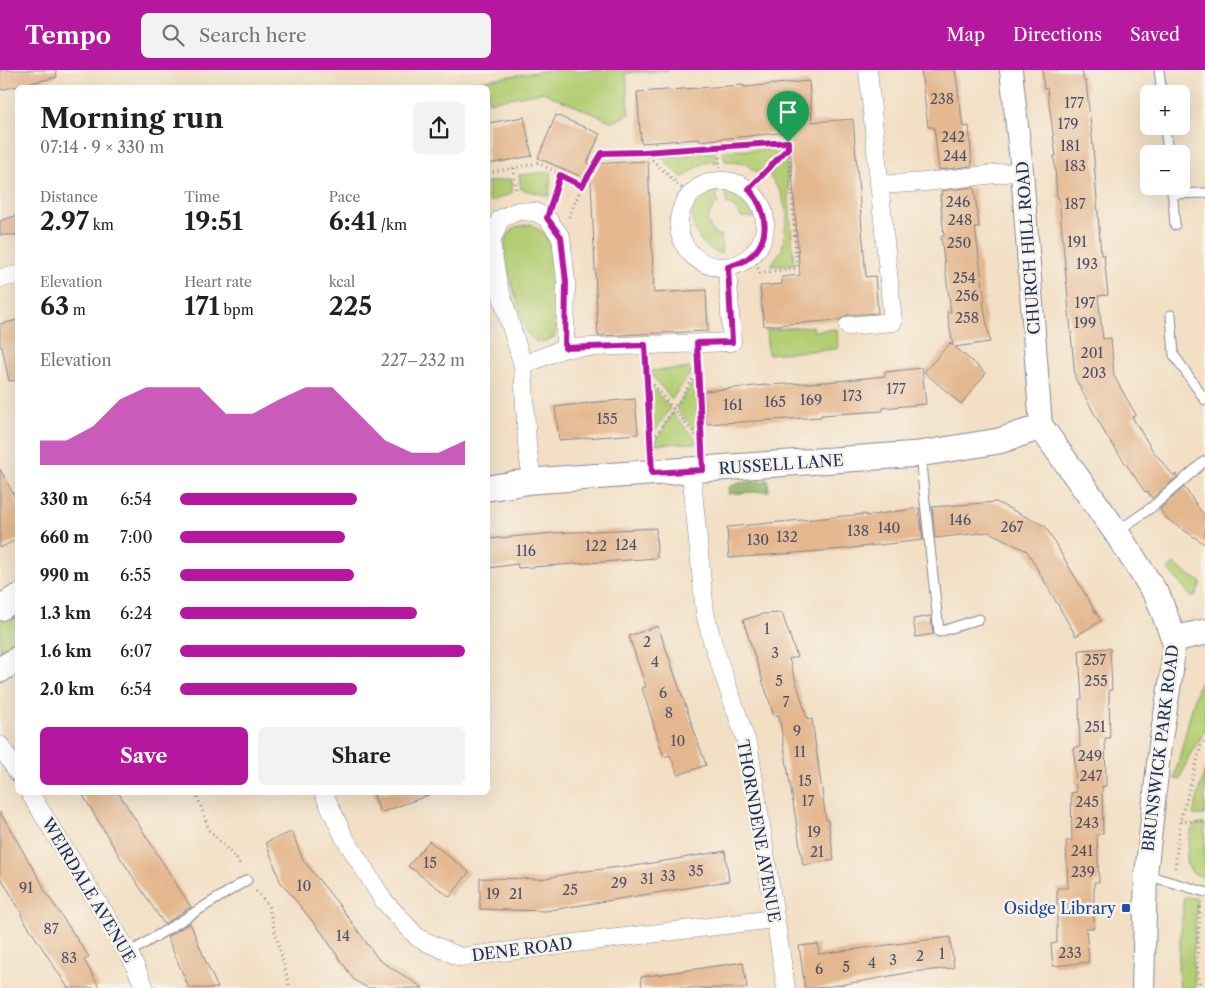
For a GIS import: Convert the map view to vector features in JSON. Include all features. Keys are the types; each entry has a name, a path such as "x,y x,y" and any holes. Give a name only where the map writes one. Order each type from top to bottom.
{"main road":[{"name":"RUSSELL LANE","path":"490,488 532,481 919,454 999,442 1041,427"},
{"name":"BRUNSWICK PARK ROAD","path":"1041,427 1116,532 1158,597 1174,639"},
{"path":"0,608 15,600"},
{"path":"1174,639 1205,632"},
{"path":"0,670 15,661"}],"street":[{"path":"848,326 893,322 868,70"},
{"name":"CHURCH HILL ROAD","path":"1011,70 1022,170 1041,427"},
{"path":"879,185 925,182 1022,170"},
{"path":"713,181 722,184 736,183 749,189 758,199 764,214 765,229 762,242 750,249 742,262 728,267 716,267 701,262 685,248 679,234 678,222 681,207 689,195 699,186 713,181"},
{"path":"532,481 527,445 523,365 498,284 491,242 500,219 518,211 535,212 547,218 561,237 566,282 565,348"},
{"path":"523,365 565,348 732,342 728,267"},
{"path":"0,278 15,276"},
{"name":"THORNDENE AVENUE","path":"697,470 705,612 713,644 748,749 786,988"},
{"name":"BRUNSWICK PARK ROAD","path":"1143,988 1146,875 1160,745 1172,671 1174,639"},
{"path":"0,745 15,768"},
{"name":"WEIRDALE AVENUE","path":"32,795 129,952 145,988"},
{"name":"DENE ROAD","path":"324,795 344,838 384,901 418,938 460,957 774,919"}],"lane":[{"path":"1159,70 1161,85"},
{"path":"1190,192 1205,193"},
{"path":"1172,195 1175,225"},
{"path":"1171,314 1174,355 1205,400"},
{"path":"919,454 939,632 979,619"},
{"path":"1116,532 1152,507 1205,461"},
{"path":"1146,875 1203,891"},
{"path":"129,952 247,880"}],"path":[{"path":"561,237 582,186 602,153 788,142 797,268 760,273 750,249"},
{"path":"718,146 722,184"},
{"path":"749,189 788,148"},
{"path":"644,152 689,195"},
{"path":"490,173 538,163 582,186"},
{"path":"547,218 560,175"},
{"path":"697,343 701,442 697,470"},
{"path":"645,345 652,473"},
{"path":"651,444 698,370"},
{"path":"647,377 701,442"},
{"path":"1174,883 1180,822 1201,746 1205,742"},
{"path":"1180,822 1205,821"},
{"path":"1200,988 1197,965 1203,891"}],"green space":[{"path":"549,70 668,70 626,73 629,114 613,122 542,92 490,102 490,85 453,85"},
{"path":"782,149 760,174 745,164 725,161 723,151"},
{"path":"715,152 717,162 704,163 682,178 660,156"},
{"path":"786,156 794,264 770,266 782,250 787,216 781,193 769,175"},
{"path":"551,172 549,196 521,189 519,175"},
{"path":"512,179 512,193 490,202 490,182"},
{"path":"725,188 737,192 748,201 755,218 741,217 734,207 727,204"},
{"path":"716,189 718,204 710,212 707,222 715,234 722,236 721,254 709,248 702,241 697,235 692,220 692,212 698,198 706,192"},
{"path":"531,224 545,234 551,249 557,328 554,337 546,341 536,342 527,333 503,256 506,238 515,227"},
{"path":"813,326 813,331 837,329 838,349 768,354 766,330"},
{"path":"694,368 672,399 648,371"},
{"path":"697,377 699,435 676,408"},
{"path":"648,382 670,408 651,437"},
{"path":"673,413 699,443 654,444"},
{"path":"768,480 769,491 728,494 729,487 738,483"},
{"path":"1174,564 1201,582 1196,595 1191,597 1168,569"},
{"path":"15,603 15,642 0,651 0,612"},
{"path":"1205,677 1205,731 1189,756 1180,780 1174,779 1197,688"},
{"path":"1205,769 1205,815 1193,815"},
{"path":"1196,824 1205,824 1205,878 1193,873 1186,863 1190,832"},
{"path":"1184,897 1197,898 1193,964 1196,988 1180,988 1178,967"}],"building":[{"path":"0,70 56,70 57,77 15,85 0,90"},
{"path":"921,70 955,70 963,127 969,126 972,166 939,170 934,127 928,127"},
{"path":"1042,70 1082,70 1084,82 1086,81 1101,255 1104,255 1108,295 1098,296 1103,339 1111,338 1114,376 1136,415 1132,417 1153,451 1174,476 1176,474 1177,477 1152,498 1147,491 1145,492 1106,435 1075,378 1059,198 1057,198 1054,156 1056,156 1047,88 1044,89"},
{"path":"809,81 812,122 853,119 866,277 875,276 878,313 847,315 839,320 764,326 760,286 782,284 782,277 800,275 789,132 699,141 699,139 641,143 637,92 744,85 744,87"},
{"path":"556,115 600,134 587,164 648,161 654,293 706,290 708,331 598,336 591,181 538,158"},
{"path":"524,117 532,156 490,164 490,123"},
{"path":"974,187 979,227 975,227 985,302 983,302 990,342 955,347 986,373 961,404 924,372 950,343 953,346 947,312 951,312 941,237 944,236 941,191"},
{"path":"15,216 15,235 0,235 0,221"},
{"path":"15,321 15,380 9,381 2,347 0,347 0,324"},
{"path":"922,368 926,404 883,408 883,411 821,415 821,417 706,424 704,391 885,376 885,372"},
{"path":"635,399 638,434 559,440 555,407"},
{"path":"0,469 15,497 15,540 0,548"},
{"path":"1184,487 1205,517 1205,544 1167,519 1160,509"},
{"path":"996,502 1045,526 1101,621 1076,636 1027,551 989,532 935,538 932,507"},
{"path":"919,508 923,540 834,550 729,558 727,527 866,514 866,516"},
{"path":"656,528 657,558 518,568 517,564 490,568 490,539 554,533"},
{"path":"782,613 797,657 789,659 808,720 812,719 826,820 828,820 834,860 803,865 779,715 774,716 743,620 763,614"},
{"path":"931,616 933,634 916,637 913,619"},
{"path":"658,626 706,765 678,775 670,755 664,757 642,688 646,687 629,636"},
{"path":"1110,648 1112,690 1109,690 1110,738 1105,738 1106,786 1102,786 1103,834 1097,834 1099,882 1094,882 1094,928 1086,928 1089,962 1053,966 1051,944 1057,943 1057,888 1068,888 1066,841 1072,841 1071,793 1076,792 1074,747 1080,747 1079,699 1082,699 1079,650"},
{"path":"83,795 120,795 191,907 164,924 118,854"},
{"path":"374,795 429,795 380,813"},
{"path":"0,812 43,888 89,957 84,960 100,988 68,988 21,915 0,876"},
{"path":"292,832 303,860 340,906 379,960 423,988 368,988 354,980 322,933 280,881 266,842"},
{"path":"429,841 469,872 450,897 408,866"},
{"path":"725,851 729,881 545,911 480,909 480,878 541,879"},
{"path":"190,923 218,988 189,988 167,937"},
{"path":"950,937 954,968 911,972 858,982 805,988 799,946 818,944 819,954"},
{"path":"743,962 747,988 642,988 641,977"}],"place":[{"name":"Osidge Library","path":"1126,908"}],"route":[{"path":"788,142 788,148 749,189 758,199 764,214 765,229 762,242 753,254 742,262 728,267 732,342 697,343 703,470 652,473 645,345 565,348 566,282 561,237 547,218 560,175 582,186 602,153 788,142"}]}
